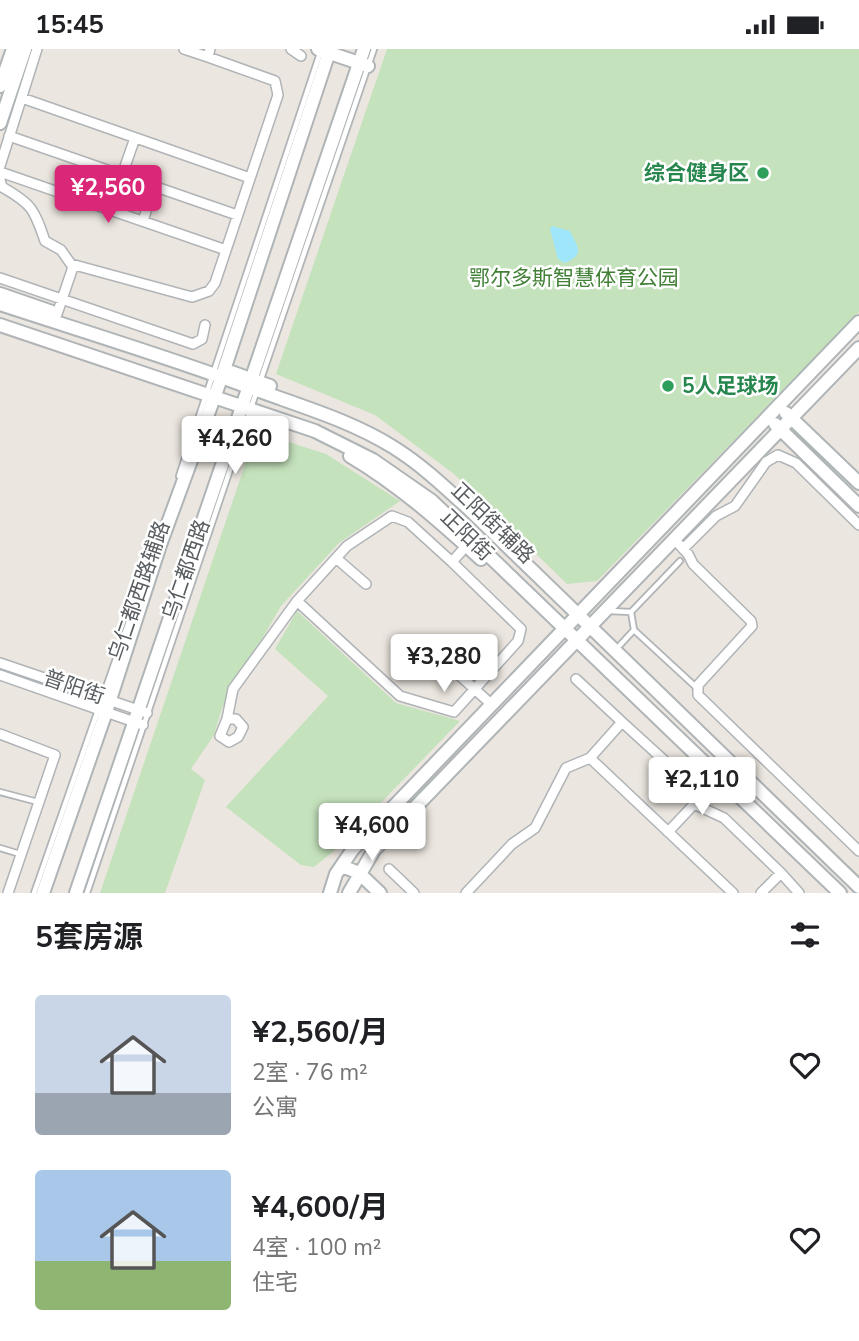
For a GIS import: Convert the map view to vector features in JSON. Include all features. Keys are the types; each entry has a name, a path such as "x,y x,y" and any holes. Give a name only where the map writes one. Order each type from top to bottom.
{"main road":[{"path":"0,86 13,49"},
{"path":"0,123 25,49"},
{"path":"324,50 363,65"},
{"name":"乌仁都西路","path":"43,893 324,50"},
{"name":"乌仁都西路","path":"76,893 141,717 367,50"},
{"path":"0,295 253,384 341,421 393,448 432,475 580,611 859,887"},
{"path":"0,304 219,371"},
{"path":"859,322 353,849 332,888 351,892 359,873 374,850 859,348"},
{"name":"正阳街","path":"0,325 244,412 315,431 373,460 432,501 574,643 840,893"},
{"path":"0,332 209,399"},
{"path":"778,405 859,483"},
{"name":"正阳街辅路","path":"244,412 321,442 376,472 428,510 562,630"},
{"path":"767,417 859,506"},
{"path":"592,624 620,645 859,876"},
{"path":"574,643 829,893"},
{"path":"342,866 359,873 380,893"}],"street":[{"path":"0,166 37,49"},
{"path":"71,264 192,297 209,291 215,283 278,95 275,81 209,53 184,49"},
{"path":"291,49 301,56"},
{"path":"22,98 250,178"},
{"path":"9,136 237,215"},
{"path":"122,175 135,138"},
{"path":"78,199 89,164"},
{"path":"0,172 226,250"},
{"path":"0,180 2,187 25,200 36,215 45,241 61,250 73,267 57,314"},
{"path":"143,221 154,186"},
{"path":"0,278 193,344 202,339 205,325"},
{"path":"683,549 716,516 735,506 766,462 778,455 796,463 859,524"},
{"path":"227,719 233,689 297,601 347,546 392,516 408,522 521,629 518,641 454,712 400,696 297,601"},
{"path":"674,539 692,564 751,621 752,626 698,685 698,695 859,851"},
{"path":"452,562 466,546"},
{"path":"336,558 366,585"},
{"path":"435,653 491,704"},
{"name":"普阳街","path":"0,663 141,717"},
{"name":"普阳街","path":"0,675 104,704"},
{"path":"576,679 678,773 694,803 724,818 799,893"},
{"path":"466,893 512,844 535,828 566,768 590,758 622,722"},
{"path":"0,734 55,755 8,893"},
{"path":"590,758 733,893"},
{"path":"668,832 715,782"},
{"path":"389,869 414,893"},
{"path":"761,893 781,873"}],"lane":[{"path":"631,613 680,561"},
{"path":"605,610 631,613"},
{"path":"631,613 634,630 698,689"},
{"path":"620,645 634,630"},
{"path":"34,893 104,704"},
{"path":"87,893 141,717"},
{"path":"0,792 39,802"},
{"path":"0,848 21,854"}],"green space":[{"name":"鄂尔多斯智慧体育公园","path":"387,49 859,49 859,312 597,581 567,584 454,474 375,415 276,374"},
{"path":"267,435 326,454 400,501 339,543 281,606 222,708 214,735 191,769 205,780 165,893 100,893 251,447"},
{"path":"297,611 396,703 460,721 335,850 314,867 301,865 226,807 328,696 275,649"}],"water":[{"path":"552,226 570,231 578,249 572,260 565,263 558,259 550,229"}],"place":[{"name":"综合健身区","path":"763,173"},
{"name":"5人足球场","path":"668,386"}]}
